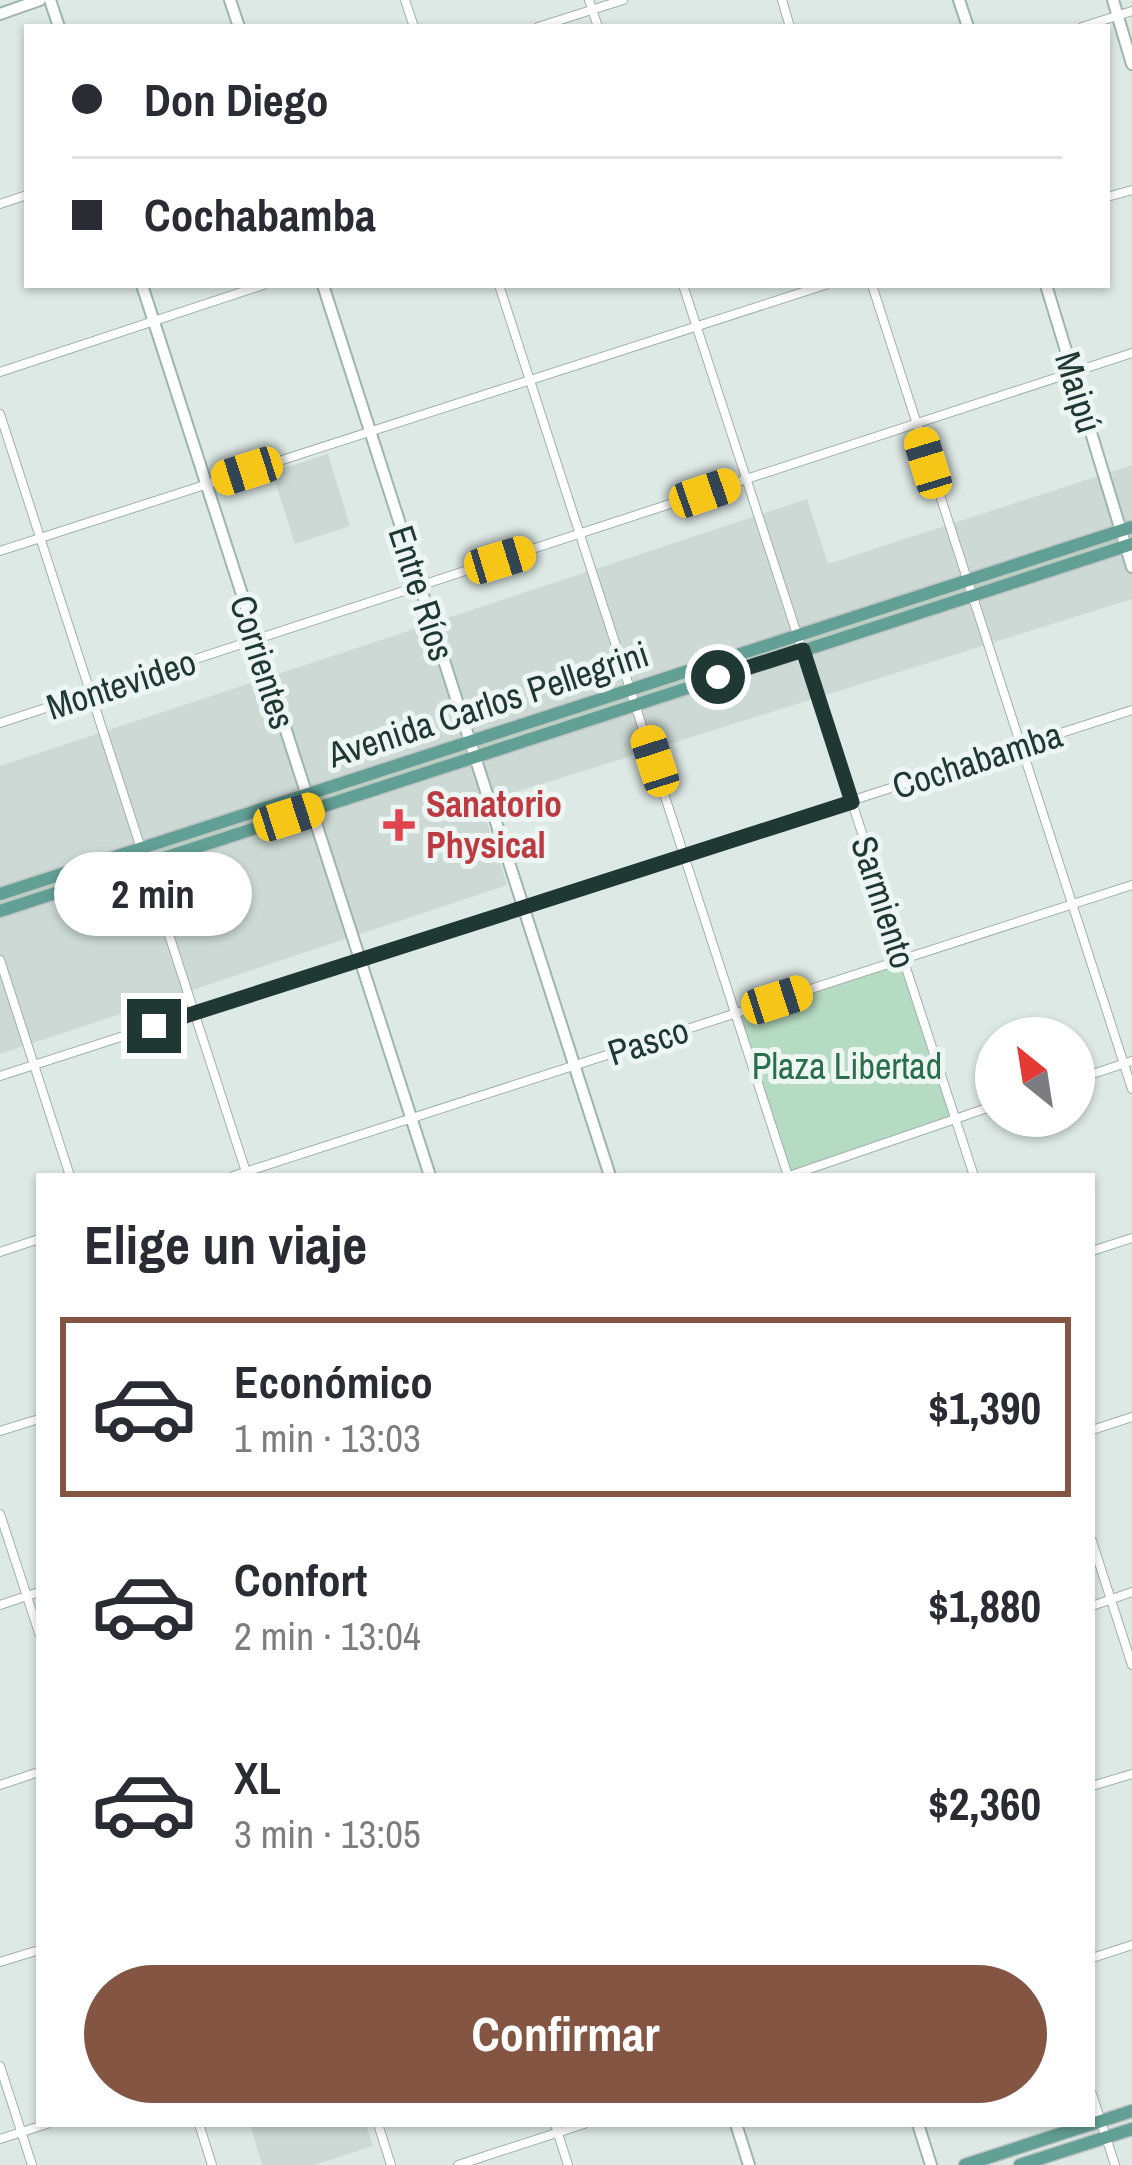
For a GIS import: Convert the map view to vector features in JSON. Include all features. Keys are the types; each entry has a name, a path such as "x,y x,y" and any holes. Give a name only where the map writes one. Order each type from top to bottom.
{"main road":[{"path":"0,14 40,0"},
{"path":"1113,0 1132,64"},
{"name":"Corrientes","path":"143,288 429,1173"},
{"name":"Entre Ríos","path":"324,288 609,1173"},
{"name":"Maipú","path":"1047,288 1126,529 1132,567"},
{"name":"Avenida Carlos Pellegrini","path":"0,894 1126,529"},
{"name":"Avenida Carlos Pellegrini","path":"0,910 1129,545"},
{"path":"1095,2123 1132,2110"},
{"path":"737,2127 749,2165"},
{"path":"919,2127 931,2165"},
{"path":"965,2165 1082,2127"},
{"path":"1020,2165 1132,2129"}],"street":[{"path":"545,24 590,5 622,0"},
{"path":"1092,24 1132,11"},
{"path":"0,372 254,288"},
{"path":"500,288 788,1173"},
{"name":"Sarmiento","path":"684,288 973,1173"},
{"path":"0,551 816,288"},
{"path":"873,288 1072,904 1128,1062 1132,1089"},
{"name":"Montevideo","path":"0,723 1132,353"},
{"path":"0,415 247,1173"},
{"name":"Cochabamba","path":"0,1076 1132,710"},
{"name":"Pasco","path":"250,1173 1132,885"},
{"path":"0,960 69,1173"},
{"path":"1095,1073 1128,1062"},
{"path":"798,1173 975,1112"},
{"path":"1095,1250 1132,1238"},
{"path":"0,1252 36,1240"},
{"path":"1095,1429 1132,1417"},
{"path":"0,1431 36,1420"},
{"path":"0,1514 36,1624"},
{"path":"1095,1550 1132,1664"},
{"path":"1095,1605 1132,1592"},
{"path":"0,1605 36,1593"},
{"path":"0,1785 36,1773"},
{"path":"1095,1785 1132,1774"},
{"path":"1095,1957 1132,1945"},
{"path":"0,1962 36,1951"},
{"path":"0,2066 32,2165"},
{"path":"1095,2124 1106,2137 1115,2165"},
{"path":"0,2139 38,2127"},
{"path":"200,2127 212,2165"},
{"path":"379,2127 391,2165"},
{"path":"458,2165 556,2128 568,2165"}],"shaded area":[{"path":"328,454 350,526 295,544 272,472"},
{"path":"1132,465 1132,599 481,803 507,885 0,1054 0,766 807,499 828,564"},
{"path":"251,2127 367,2127 373,2146 314,2165 262,2165"}],"green space":[{"path":"1132,527 1132,544 0,911 0,894"},
{"name":"Plaza Libertad","path":"902,960 955,1118 787,1173 735,1013"}],"place":[{"name":"Sanatorio Physical","path":"399,825"}],"route":[{"path":"154,1026 852,802 803,650 718,677"}]}
